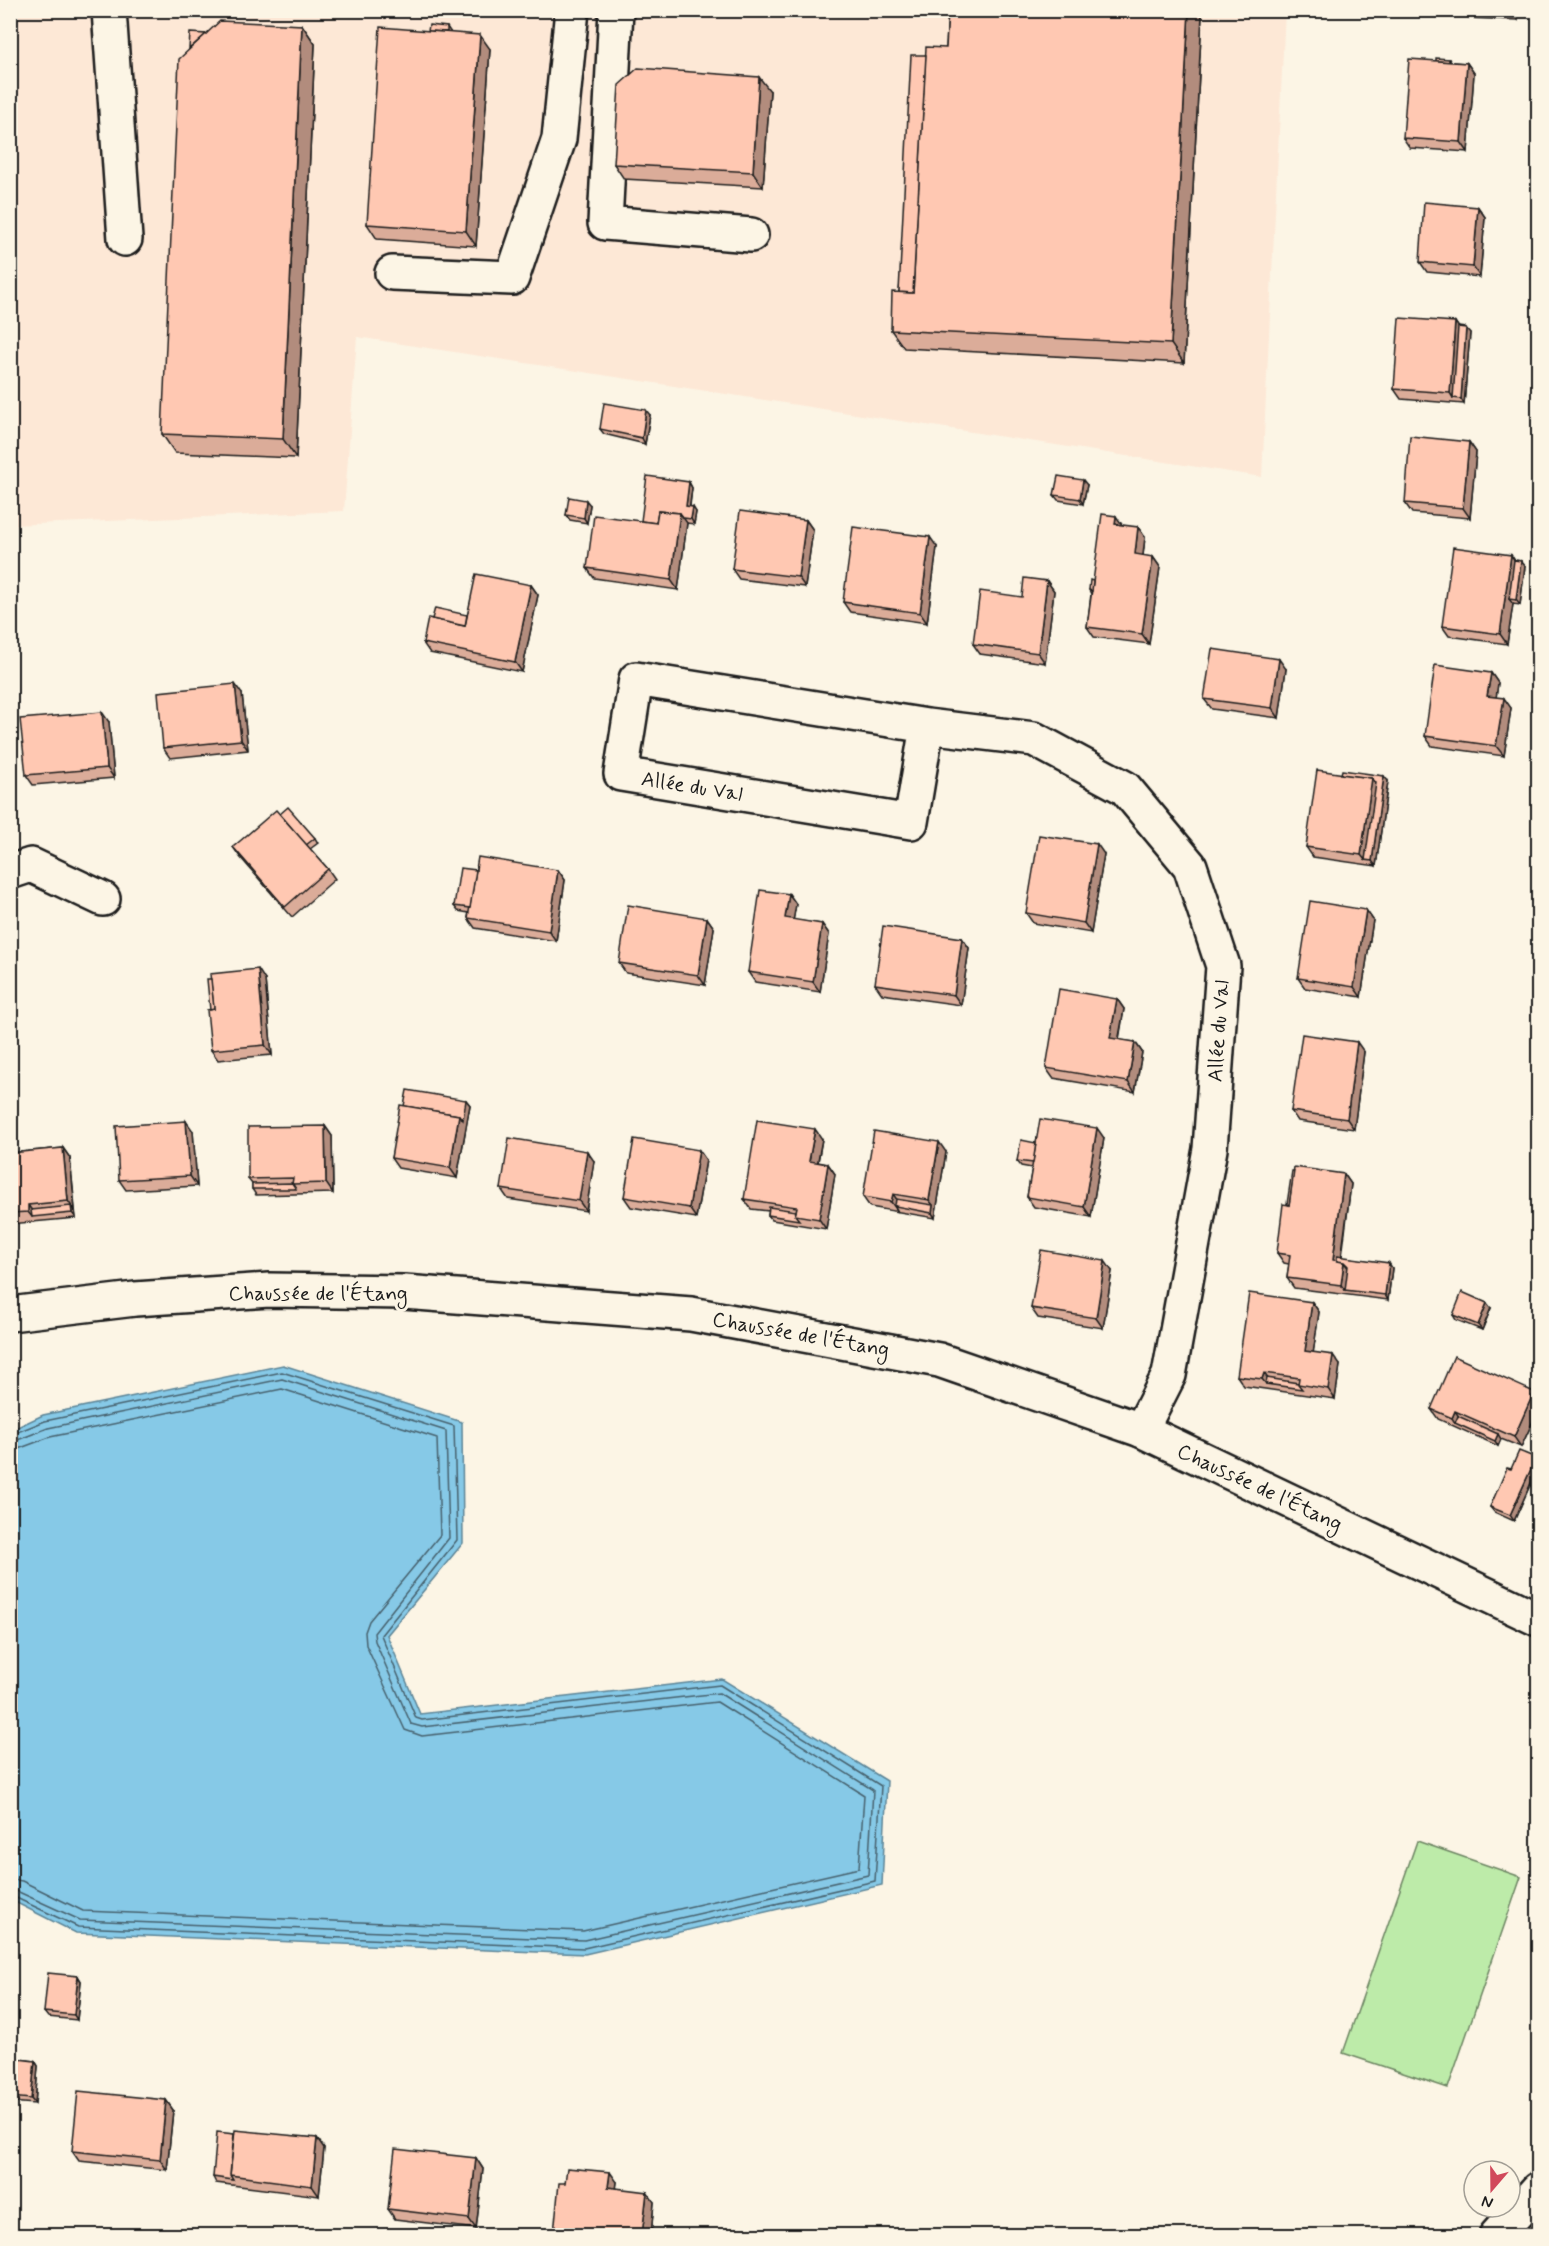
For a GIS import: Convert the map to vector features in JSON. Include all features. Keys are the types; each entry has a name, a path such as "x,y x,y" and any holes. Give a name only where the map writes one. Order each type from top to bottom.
{"street":[{"path":"109,10 125,239"},
{"path":"392,273 512,279 559,139 572,10"},
{"path":"616,10 605,223 751,235"},
{"name":"Allée du Val","path":"927,726 911,822 621,774 636,679 927,726 1034,739 1125,788 1190,866 1223,966 1210,1149 1169,1375 1141,1430"},
{"path":"10,872 31,865 103,898"},
{"name":"Chaussée de l'Étang","path":"10,1314 135,1299 269,1290 404,1292 691,1314 939,1360 1141,1430 1539,1619"},
{"path":"1496,2235 1539,2189"}],"shaded area":[{"path":"10,11 1285,11 1262,477 357,337 344,511 11,525"}],"green space":[{"path":"1417,1841 1521,1877 1448,2088 1343,2053"}],"water":[{"path":"283,1365 462,1422 463,1543 387,1635 420,1714 722,1679 887,1781 882,1885 585,1954 76,1933 11,1900 11,1430 43,1415"}],"building":[{"path":"948,10 1189,10 1171,344 891,330 892,292 913,293 926,47 946,48"},
{"path":"220,21 302,25 283,439 162,434 179,59"},
{"path":"429,25 447,27 447,32 428,31"},
{"path":"380,27 480,35 466,231 367,224"},
{"path":"190,33 206,34 189,49"},
{"path":"911,55 926,55 913,293 899,292"},
{"path":"1436,58 1449,59 1449,62 1436,61"},
{"path":"1409,59 1467,63 1461,142 1403,138"},
{"path":"638,68 759,77 753,172 614,164 619,85"},
{"path":"1424,202 1478,207 1473,267 1420,262"},
{"path":"1399,318 1455,322 1450,393 1394,389"},
{"path":"1458,327 1466,328 1461,399 1453,398"},
{"path":"604,403 646,410 642,438 600,429"},
{"path":"1410,436 1469,442 1463,508 1405,503"},
{"path":"647,476 689,482 686,506 693,507 691,519 684,518 680,513 658,511 656,523 641,521"},
{"path":"1058,476 1083,480 1080,499 1054,495"},
{"path":"569,497 586,500 584,518 566,515"},
{"path":"658,511 680,513 671,580 587,568 594,515 656,523"},
{"path":"740,511 806,520 798,577 732,569"},
{"path":"1102,514 1116,516 1115,524 1138,527 1135,554 1153,557 1142,634 1087,627"},
{"path":"853,527 930,537 920,613 843,602"},
{"path":"1453,547 1511,555 1500,634 1442,626"},
{"path":"1514,560 1521,561 1516,600 1509,599"},
{"path":"476,574 531,585 515,662 423,643 428,618 465,626"},
{"path":"1024,578 1047,581 1038,653 973,644 980,591 1022,597"},
{"path":"1090,580 1093,581 1092,591 1089,590"},
{"path":"435,608 467,615 465,626 432,619"},
{"path":"1212,649 1279,659 1272,708 1204,699"},
{"path":"1435,665 1491,673 1487,696 1504,698 1496,746 1425,736"},
{"path":"235,684 241,740 163,748 158,692"},
{"path":"102,712 107,768 26,775 20,719"},
{"path":"1317,770 1372,778 1361,855 1306,847"},
{"path":"1342,770 1384,776 1372,861 1365,860 1376,783 1372,778 1341,774"},
{"path":"288,807 315,838 306,845 280,814"},
{"path":"276,810 328,869 285,907 233,847"},
{"path":"1039,835 1097,844 1084,923 1026,913"},
{"path":"478,857 558,870 549,931 468,918"},
{"path":"460,868 476,870 470,908 454,906"},
{"path":"760,890 789,894 785,918 822,924 813,982 748,972"},
{"path":"1310,901 1366,910 1354,987 1298,978"},
{"path":"628,905 707,918 698,975 619,963"},
{"path":"883,926 962,938 954,995 875,984"},
{"path":"258,969 265,1045 211,1050 207,1010 214,1009 210,974"},
{"path":"207,979 211,979 214,1009 210,1010"},
{"path":"1059,989 1117,999 1110,1038 1135,1042 1128,1082 1046,1068"},
{"path":"1302,1034 1357,1042 1347,1119 1291,1111"},
{"path":"407,1090 466,1100 463,1120 459,1115 404,1106"},
{"path":"400,1105 459,1115 450,1168 391,1158"},
{"path":"1040,1119 1097,1128 1084,1207 1027,1197"},
{"path":"757,1120 815,1129 809,1161 828,1164 819,1219 795,1215 797,1207 744,1199"},
{"path":"186,1121 190,1176 119,1180 116,1126"},
{"path":"325,1126 326,1183 292,1184 293,1178 248,1179 248,1127"},
{"path":"874,1131 939,1142 929,1200 893,1194 891,1202 863,1197"},
{"path":"509,1138 587,1151 579,1201 501,1189"},
{"path":"634,1139 699,1150 689,1208 624,1197"},
{"path":"1021,1140 1036,1143 1033,1163 1017,1161"},
{"path":"63,1148 68,1201 28,1205 28,1212 10,1213 10,1153"},
{"path":"1294,1167 1344,1174 1333,1260 1344,1262 1341,1285 1287,1278 1290,1255 1277,1253 1283,1204 1289,1205"},
{"path":"1292,1171 1294,1171 1289,1205 1287,1204"},
{"path":"292,1183 296,1189 252,1189 252,1184"},
{"path":"896,1199 933,1205 932,1213 895,1206"},
{"path":"71,1206 72,1213 32,1217 31,1210"},
{"path":"769,1207 796,1211 795,1215 799,1220 768,1215"},
{"path":"1041,1250 1105,1261 1096,1318 1031,1308"},
{"path":"1337,1256 1389,1263 1385,1295 1345,1290 1348,1266 1344,1262 1337,1261"},
{"path":"1462,1292 1487,1303 1478,1325 1453,1315"},
{"path":"1249,1293 1312,1302 1305,1351 1333,1355 1328,1389 1298,1384 1299,1378 1264,1373 1262,1379 1237,1376"},
{"path":"1454,1356 1534,1392 1514,1437 1455,1411 1452,1418 1431,1409"},
{"path":"1267,1378 1298,1383 1302,1389 1266,1384"},
{"path":"1458,1416 1498,1434 1495,1441 1455,1423"},
{"path":"1519,1451 1536,1458 1510,1515 1490,1507 1507,1468 1511,1469"},
{"path":"48,1973 78,1976 74,2015 44,2012"},
{"path":"10,2058 35,2061 31,2099 10,2097"},
{"path":"78,2091 166,2100 160,2160 72,2151"},
{"path":"235,2130 317,2138 312,2186 230,2175"},
{"path":"217,2132 234,2134 230,2175 233,2180 213,2177"},
{"path":"395,2149 476,2158 469,2219 388,2209"},
{"path":"567,2168 610,2172 608,2187 647,2192 642,2235 554,2233 559,2183 565,2183"}]}
